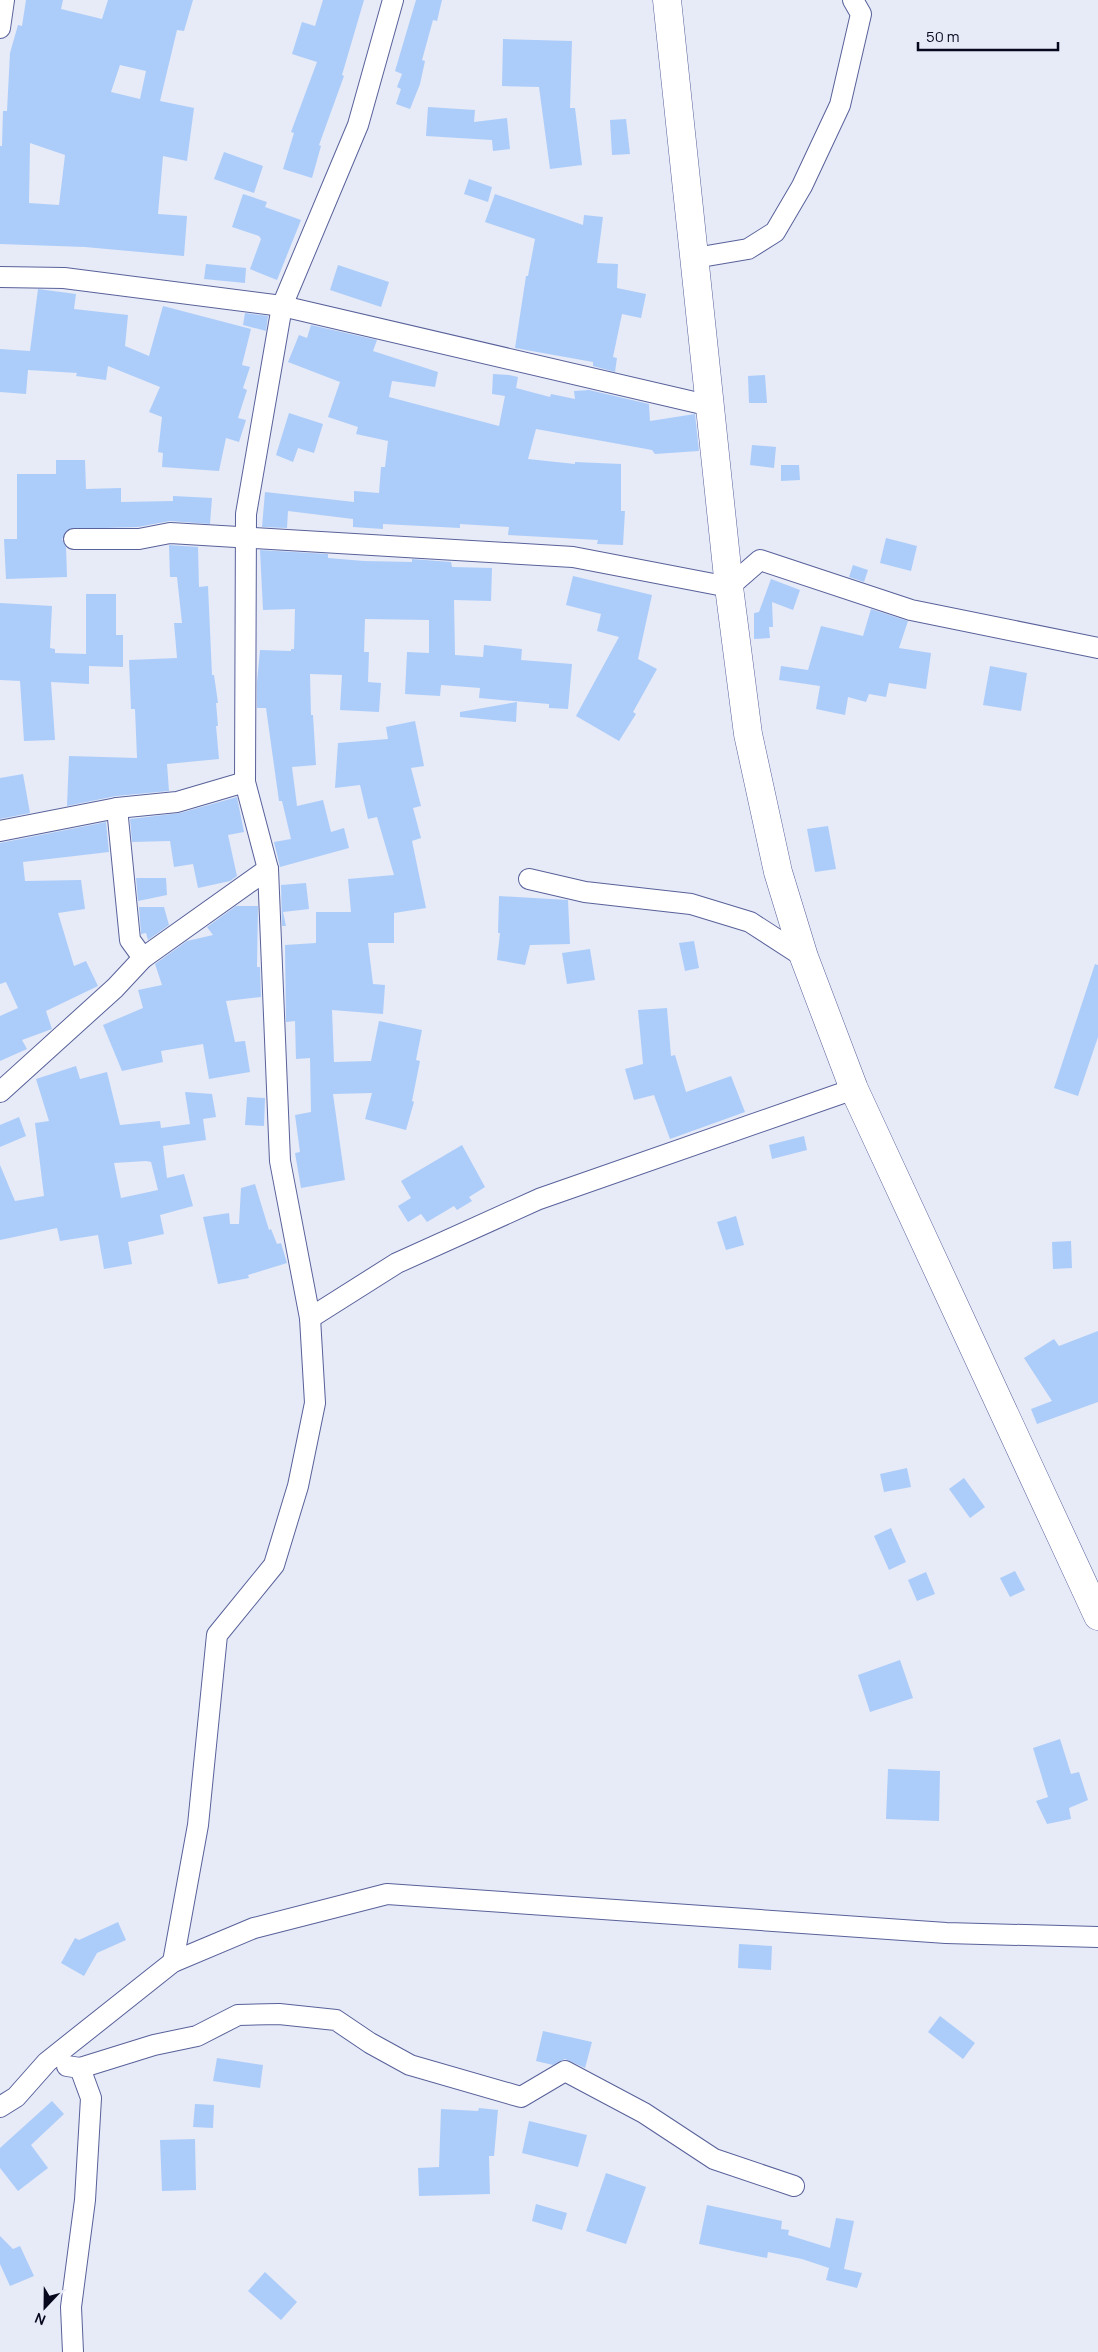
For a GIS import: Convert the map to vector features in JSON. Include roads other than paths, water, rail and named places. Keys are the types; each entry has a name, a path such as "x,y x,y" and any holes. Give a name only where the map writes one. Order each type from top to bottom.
{"main road":[{"path":"667,0 729,587 748,734 778,872 804,957 854,1089 1098,1616"}],"street":[{"path":"0,28 4,0"},
{"path":"174,1962 198,1825 217,1636 274,1565 298,1486 315,1403 310,1318 280,1161 268,869 246,782 246,536 250,488 282,306 358,125 393,0"},
{"path":"695,258 748,249 775,232 802,186 840,106 861,14 853,0"},
{"path":"0,278 64,278 282,306 711,406"},
{"path":"74,539 140,539 170,533 246,536 573,557 729,587 760,560 911,610 1098,648"},
{"path":"0,831 117,808 177,802 246,782"},
{"path":"117,808 130,940 142,958"},
{"path":"0,1092 115,988 142,958 268,869"},
{"path":"529,879 585,892 691,904 750,922 804,957"},
{"path":"310,1318 397,1263 538,1199 854,1089"},
{"path":"0,2107 16,2097 47,2062 174,1962 254,1928 387,1894 946,1933 1098,1937"},
{"path":"47,2062 80,2068 154,2045 197,2036 238,2015 279,2014 336,2020 370,2043 410,2065 521,2097 565,2071 644,2113 714,2160 794,2186"},
{"path":"73,2352 71,2307 85,2200 91,2098 80,2068"}]}
